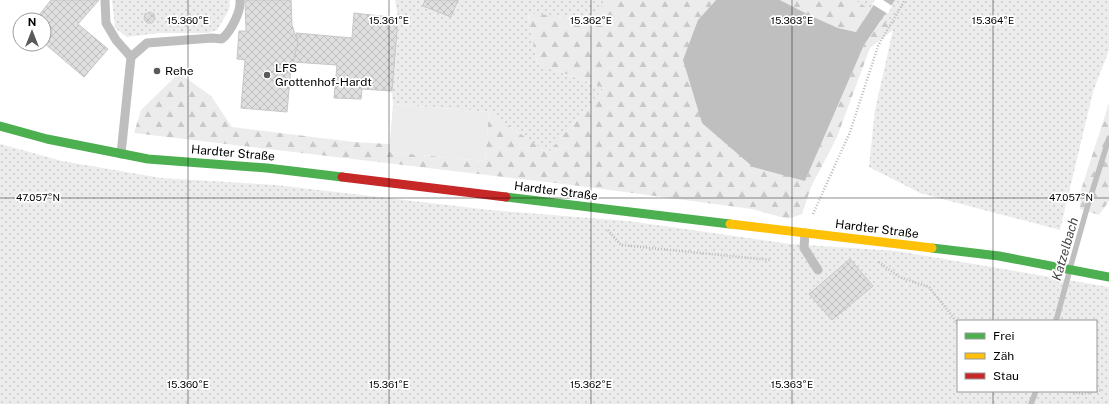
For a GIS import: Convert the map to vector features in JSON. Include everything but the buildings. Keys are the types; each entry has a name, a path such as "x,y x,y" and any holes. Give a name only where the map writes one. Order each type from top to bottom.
{"street":[{"name":"Hardter Straße","path":"0,126 47,140 148,159 267,168 999,256 1109,277"}],"lane":[{"path":"105,0 106,23 116,40 131,57"},
{"path":"121,154 131,57 147,43 212,38 222,39 229,32 240,6 240,0"},
{"path":"805,233 804,248 818,270"}],"path":[{"path":"805,233 850,132 878,46 905,0"},
{"path":"608,209 608,230 621,245 770,260"},
{"path":"878,262 899,277 929,287 957,324"},
{"path":"1097,391 1102,390"},
{"path":"1070,392 1083,394 1092,392"}],"green space":[{"path":"112,0 230,0 229,10 217,30 208,33 159,33 127,37 115,28"},
{"path":"395,0 606,0 594,20 528,14 537,63 604,88 548,153 489,112 393,104 392,91 398,18"},
{"path":"605,0 716,0 698,20 805,181 864,45 882,20 893,30 870,48 837,137 811,187 802,214 788,219 752,209 572,185 134,133 141,110 179,73 211,96 232,127 354,142 390,144 389,152 485,161 489,112 548,153 604,88 537,63 528,13 594,20"},
{"path":"780,0 855,0 870,10 857,32 838,28"},
{"path":"853,0 1109,0 1109,50 1093,92 1060,230 920,193 869,167 875,110 893,30"},
{"path":"1109,103 1109,201 1099,215 1080,209 1081,190"},
{"path":"393,104 489,112 485,161 389,152"},
{"path":"0,144 62,161 161,178 276,185 490,210 628,221 790,244 897,251 1109,287 1109,404 0,404"}],"shaded area":[{"path":"716,0 780,0 838,28 856,32 877,0 895,0 864,45 805,181 753,167 702,123 683,60 698,20"}],"pier":[{"path":"875,0 883,0 892,6 888,14 872,4"}],"waterway":[{"name":"Katzelbach","path":"1071,265 1109,138"},
{"name":"Katzelbach","path":"1056,320 1069,273"},
{"name":"Katzelbach","path":"1031,404 1036,392"}],"traffic: fast":[{"path":"0,126 47,139 148,159 267,168 342,177"},
{"path":"506,197 730,224"},
{"path":"932,248 999,256 1109,277"}],"traffic: slow":[{"path":"730,224 932,248"}],"traffic: jam":[{"path":"342,177 506,197"}],"place":[{"name":"Rehe","path":"157,71"},
{"name":"LFS Grottenhof-Hardt","path":"267,75"}]}
